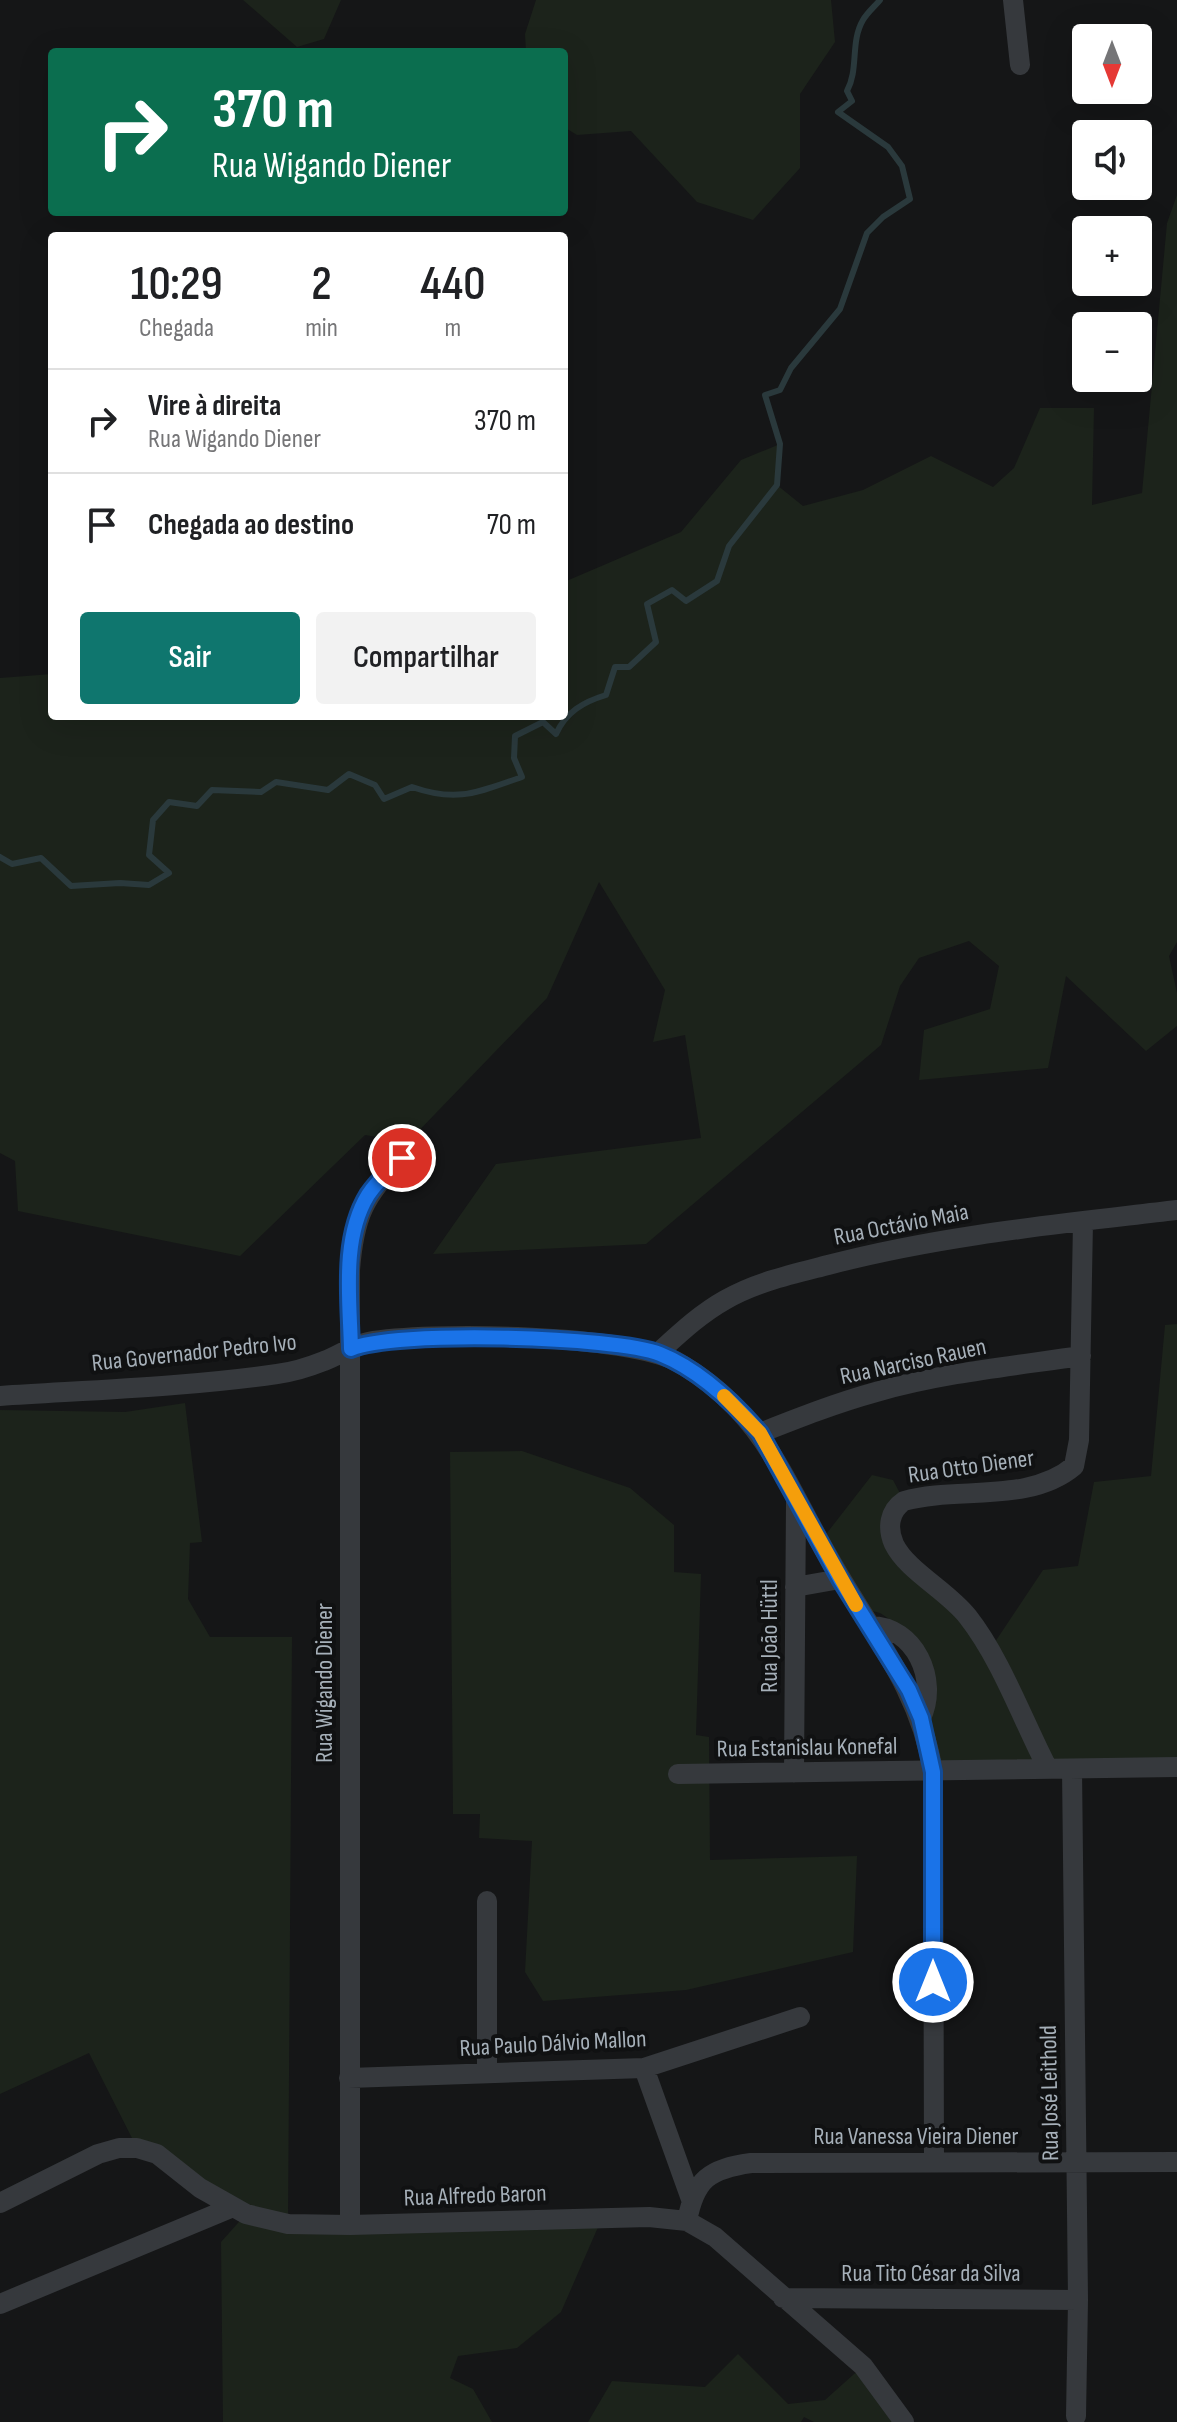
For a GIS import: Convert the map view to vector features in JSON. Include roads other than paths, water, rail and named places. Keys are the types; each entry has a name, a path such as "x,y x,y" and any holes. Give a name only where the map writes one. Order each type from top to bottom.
{"street":[{"path":"1013,0 1020,65"},
{"name":"Rua Wigando Diener","path":"350,2225 350,1270 356,1225 368,1194 402,1158"},
{"name":"Rua Octávio Maia","path":"658,1353 706,1312 727,1299 782,1277 916,1246 1177,1210"},
{"name":"Rua Otto Diener","path":"1048,1769 976,1627 948,1595 898,1551 890,1530 890,1518 896,1506 915,1498 1031,1485 1052,1480 1074,1466 1079,1440 1083,1222"},
{"name":"Rua Governador Pedro Ivo","path":"0,1396 282,1373 322,1362 364,1343 459,1338 580,1342 658,1353 704,1380 743,1413 760,1433 840,1579 909,1690 921,1718 933,1772 934,2162"},
{"name":"Rua Narciso Rauen","path":"760,1433 823,1408 889,1388 1081,1356"},
{"name":"Rua João Hüttl","path":"794,1773 796,1498"},
{"path":"795,1587 840,1579"},
{"name":"Rua Estanislau Konefal","path":"678,1774 1177,1767"},
{"name":"Rua José Leithold","path":"1072,1769 1078,2300 1076,2416"},
{"path":"487,1901 487,2073"},
{"name":"Rua Paulo Dálvio Mallon","path":"349,2078 644,2068 800,2017"},
{"path":"644,2068 691,2199 687,2221"},
{"name":"Rua Alfredo Baron","path":"0,2203 86,2159 119,2148 137,2148 157,2154 200,2188 233,2207 257,2217 288,2224 649,2217 687,2221 715,2237 863,2366 904,2422"},
{"name":"Rua Vanessa Vieira Diener","path":"691,2199 698,2185 708,2176 731,2166 774,2162 1177,2162"},
{"path":"0,2304 233,2207"},
{"name":"Rua Tito César da Silva","path":"783,2298 1078,2300"}],"waterway":[{"path":"568,717 576,709 606,695 615,667 629,667 656,642 647,604 672,590 686,601 717,581 729,546 777,485 780,444 765,395 780,390 791,368 840,309 867,233 883,217 910,199 902,166 888,147 838,112 852,101 847,91 853,74 859,28 880,0"},
{"path":"0,857 12,864 41,858 71,886 149,885 169,873 149,855 153,820 169,802 197,806 212,790 261,792 276,782 328,790 349,774 375,785 384,799 412,787 442,794 468,794 522,777 514,758 515,736 543,722 556,734 565,720"}]}
